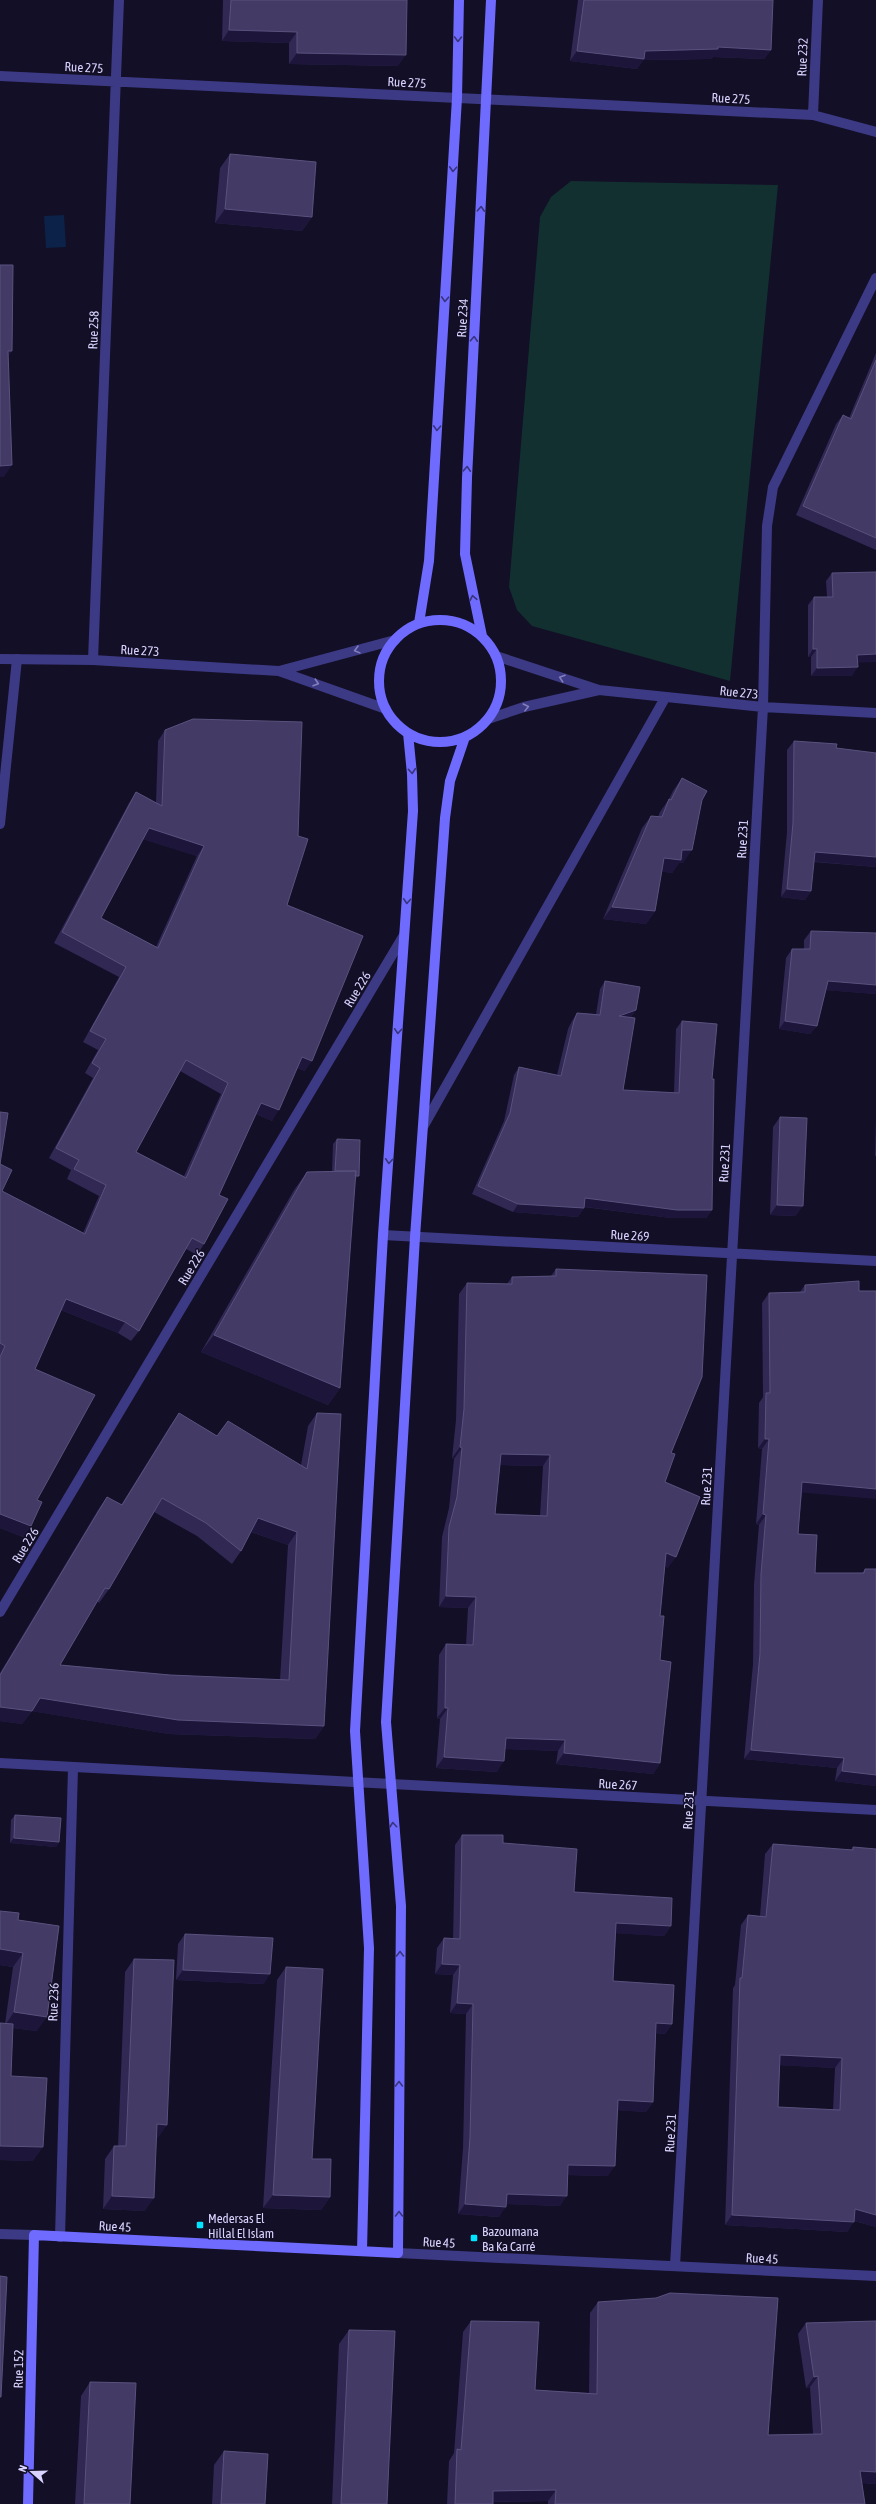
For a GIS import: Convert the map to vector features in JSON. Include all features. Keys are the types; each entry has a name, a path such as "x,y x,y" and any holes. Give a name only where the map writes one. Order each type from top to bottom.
{"main road":[{"name":"Rue 234","path":"419,623 429,562 457,98 460,0"},
{"name":"Rue 234","path":"482,636 466,554 467,478 491,0"},
{"path":"435,620 452,621 468,626 482,636 496,656 500,668 500,695 488,718 465,737 450,741 436,742 421,739 408,733 395,722 386,709 380,695 379,680 386,652 395,640 419,623 435,620"},
{"path":"362,2252 369,1948 355,1731 383,1235 413,811 412,774 408,733"},
{"path":"398,2253 401,1906 386,1722 415,1237 445,818 450,781 465,737"},
{"name":"Rue 45","path":"34,2235 398,2253"},
{"name":"Rue 152","path":"28,2504 34,2235"}],"street":[{"name":"Rue 258","path":"93,660 119,0"},
{"name":"Rue 232","path":"813,115 818,0"},
{"name":"Rue 275","path":"0,76 813,115 876,132"},
{"name":"Rue 231","path":"675,2266 763,707 767,526 774,487 876,278"},
{"name":"Rue 273","path":"279,671 395,640"},
{"name":"Rue 273","path":"496,656 599,690 763,707 876,713"},
{"name":"Rue 273","path":"0,659 93,660 279,671 386,709"},
{"path":"0,824 17,659"},
{"name":"Rue 273","path":"488,718 524,707 599,690"},
{"path":"423,1127 665,698"},
{"name":"Rue 226","path":"0,1612 404,935"},
{"name":"Rue 269","path":"383,1235 876,1261"},
{"name":"Rue 267","path":"0,1763 876,1810"},
{"name":"Rue 236","path":"60,2237 73,1768"},
{"name":"Rue 45","path":"0,2234 34,2235"},
{"name":"Rue 45","path":"398,2253 876,2276"}],"green space":[{"path":"571,181 778,185 730,681 532,626 517,610 509,587 540,217 551,197"}],"water":[{"path":"64,215 66,247 46,248 44,216"}],"building":[{"path":"231,0 407,0 406,55 297,53 297,32 229,30"},
{"path":"584,0 773,0 771,50 718,47 718,49 645,51 644,59 577,51"},
{"path":"230,154 316,162 312,217 225,209"},
{"path":"0,265 13,265 12,351 8,351 12,465 0,466"},
{"path":"876,360 876,538 803,506 843,415 851,419"},
{"path":"876,572 876,654 857,655 858,667 817,668 817,649 813,649 814,597 833,597 832,573"},
{"path":"193,719 302,722 298,836 308,839 287,905 363,936 312,1061 302,1057 279,1110 261,1103 219,1195 228,1199 204,1244 192,1238 139,1331 125,1322 66,1299 35,1369 95,1395 37,1500 42,1502 31,1526 0,1514 0,1357 5,1346 0,1343 0,1164 12,1170 2,1191 85,1234 106,1185 74,1169 79,1160 56,1148 100,1068 92,1063 106,1039 90,1031 126,967 62,932 136,792 162,806 165,730","holes":["149,828 204,846 158,948 101,918","186,1060 228,1083 186,1178 136,1152"]},
{"path":"794,741 837,744 836,748 876,753 876,857 815,852 811,891 787,889 793,823"},
{"path":"682,778 707,791 702,800 692,850 682,850 681,860 664,858 655,911 612,907 651,816 662,817 669,799 671,800"},
{"path":"811,931 876,933 876,985 828,981 817,1026 785,1021 792,949 810,949"},
{"path":"605,981 640,987 636,1010 619,1016 635,1018 623,1090 679,1093 682,1021 717,1024 712,1079 714,1079 712,1210 677,1210 585,1198 584,1208 518,1204 478,1186 510,1113 519,1067 561,1076 577,1013 600,1015"},
{"path":"0,1112 8,1113 0,1164"},
{"path":"780,1117 807,1118 803,1206 777,1205"},
{"path":"337,1139 360,1140 359,1176 355,1176 356,1171 335,1171"},
{"path":"356,1171 340,1388 214,1335 307,1172"},
{"path":"556,1269 707,1275 702,1377 671,1453 675,1454 665,1482 700,1497 676,1557 666,1553 660,1616 664,1616 660,1660 671,1662 660,1763 564,1753 565,1740 506,1738 504,1761 444,1757 448,1708 445,1708 446,1644 473,1645 476,1597 446,1596 449,1527 457,1497 462,1448 460,1447 464,1409 467,1283 512,1284 512,1277 556,1276","holes":["501,1454 550,1455 547,1516 495,1514"]},
{"path":"859,1281 859,1291 876,1291 876,1489 802,1482 798,1534 817,1535 815,1573 864,1573 865,1569 876,1569 876,1775 842,1771 844,1758 751,1750 760,1654 761,1574 766,1515 763,1514 769,1439 765,1439 766,1393 770,1393 769,1293 805,1292 805,1285"},
{"path":"179,1413 217,1436 228,1421 307,1469 317,1413 341,1414 324,1726 178,1720 40,1698 32,1711 0,1707 0,1675 107,1497 122,1505","holes":["162,1498 206,1523 241,1551 258,1518 297,1532 289,1680 170,1675 60,1665 105,1588 109,1589"]},
{"path":"15,1815 61,1818 59,1842 14,1838"},
{"path":"462,1835 503,1835 503,1843 577,1849 574,1892 672,1898 671,1926 616,1923 613,1981 674,1985 672,2024 656,2023 653,2102 618,2100 615,2166 568,2165 567,2196 507,2194 506,2207 465,2204 470,2138 473,2004 457,2003 460,1965 442,1964 444,1938 460,1939"},
{"path":"773,1844 853,1850 853,1847 876,1849 876,2215 855,2209 854,2222 732,2215 740,1978 742,1978 748,1915 766,1917","holes":["780,2055 842,2058 840,2110 778,2107"]},
{"path":"0,1911 19,1913 18,1920 59,1926 47,2017 14,2012 23,1953 0,1949"},
{"path":"185,1934 273,1938 270,1974 183,1970"},
{"path":"134,1959 174,1960 167,2125 157,2124 154,2198 112,2196 114,2146 126,2146"},
{"path":"286,1967 323,1969 312,2159 331,2159 330,2197 273,2195"},
{"path":"0,2023 13,2024 11,2076 47,2078 43,2147 0,2146"},
{"path":"0,2276 7,2277 1,2397 0,2397"},
{"path":"670,2293 778,2298 768,2435 822,2434 818,2376 814,2377 806,2323 876,2321 876,2472 860,2471 865,2504 555,2504 556,2490 493,2491 493,2504 455,2504 457,2449 461,2450 471,2321 539,2322 535,2390 597,2394 598,2302 656,2298"},
{"path":"349,2330 395,2331 387,2504 341,2504"},
{"path":"90,2382 136,2383 130,2504 84,2504"},
{"path":"224,2451 268,2454 265,2504 221,2504"}],"place":[{"name":"Medersas El Hillal El Islam","path":"200,2225"},
{"name":"Bazoumana Ba Ka Carré","path":"474,2238"}]}
